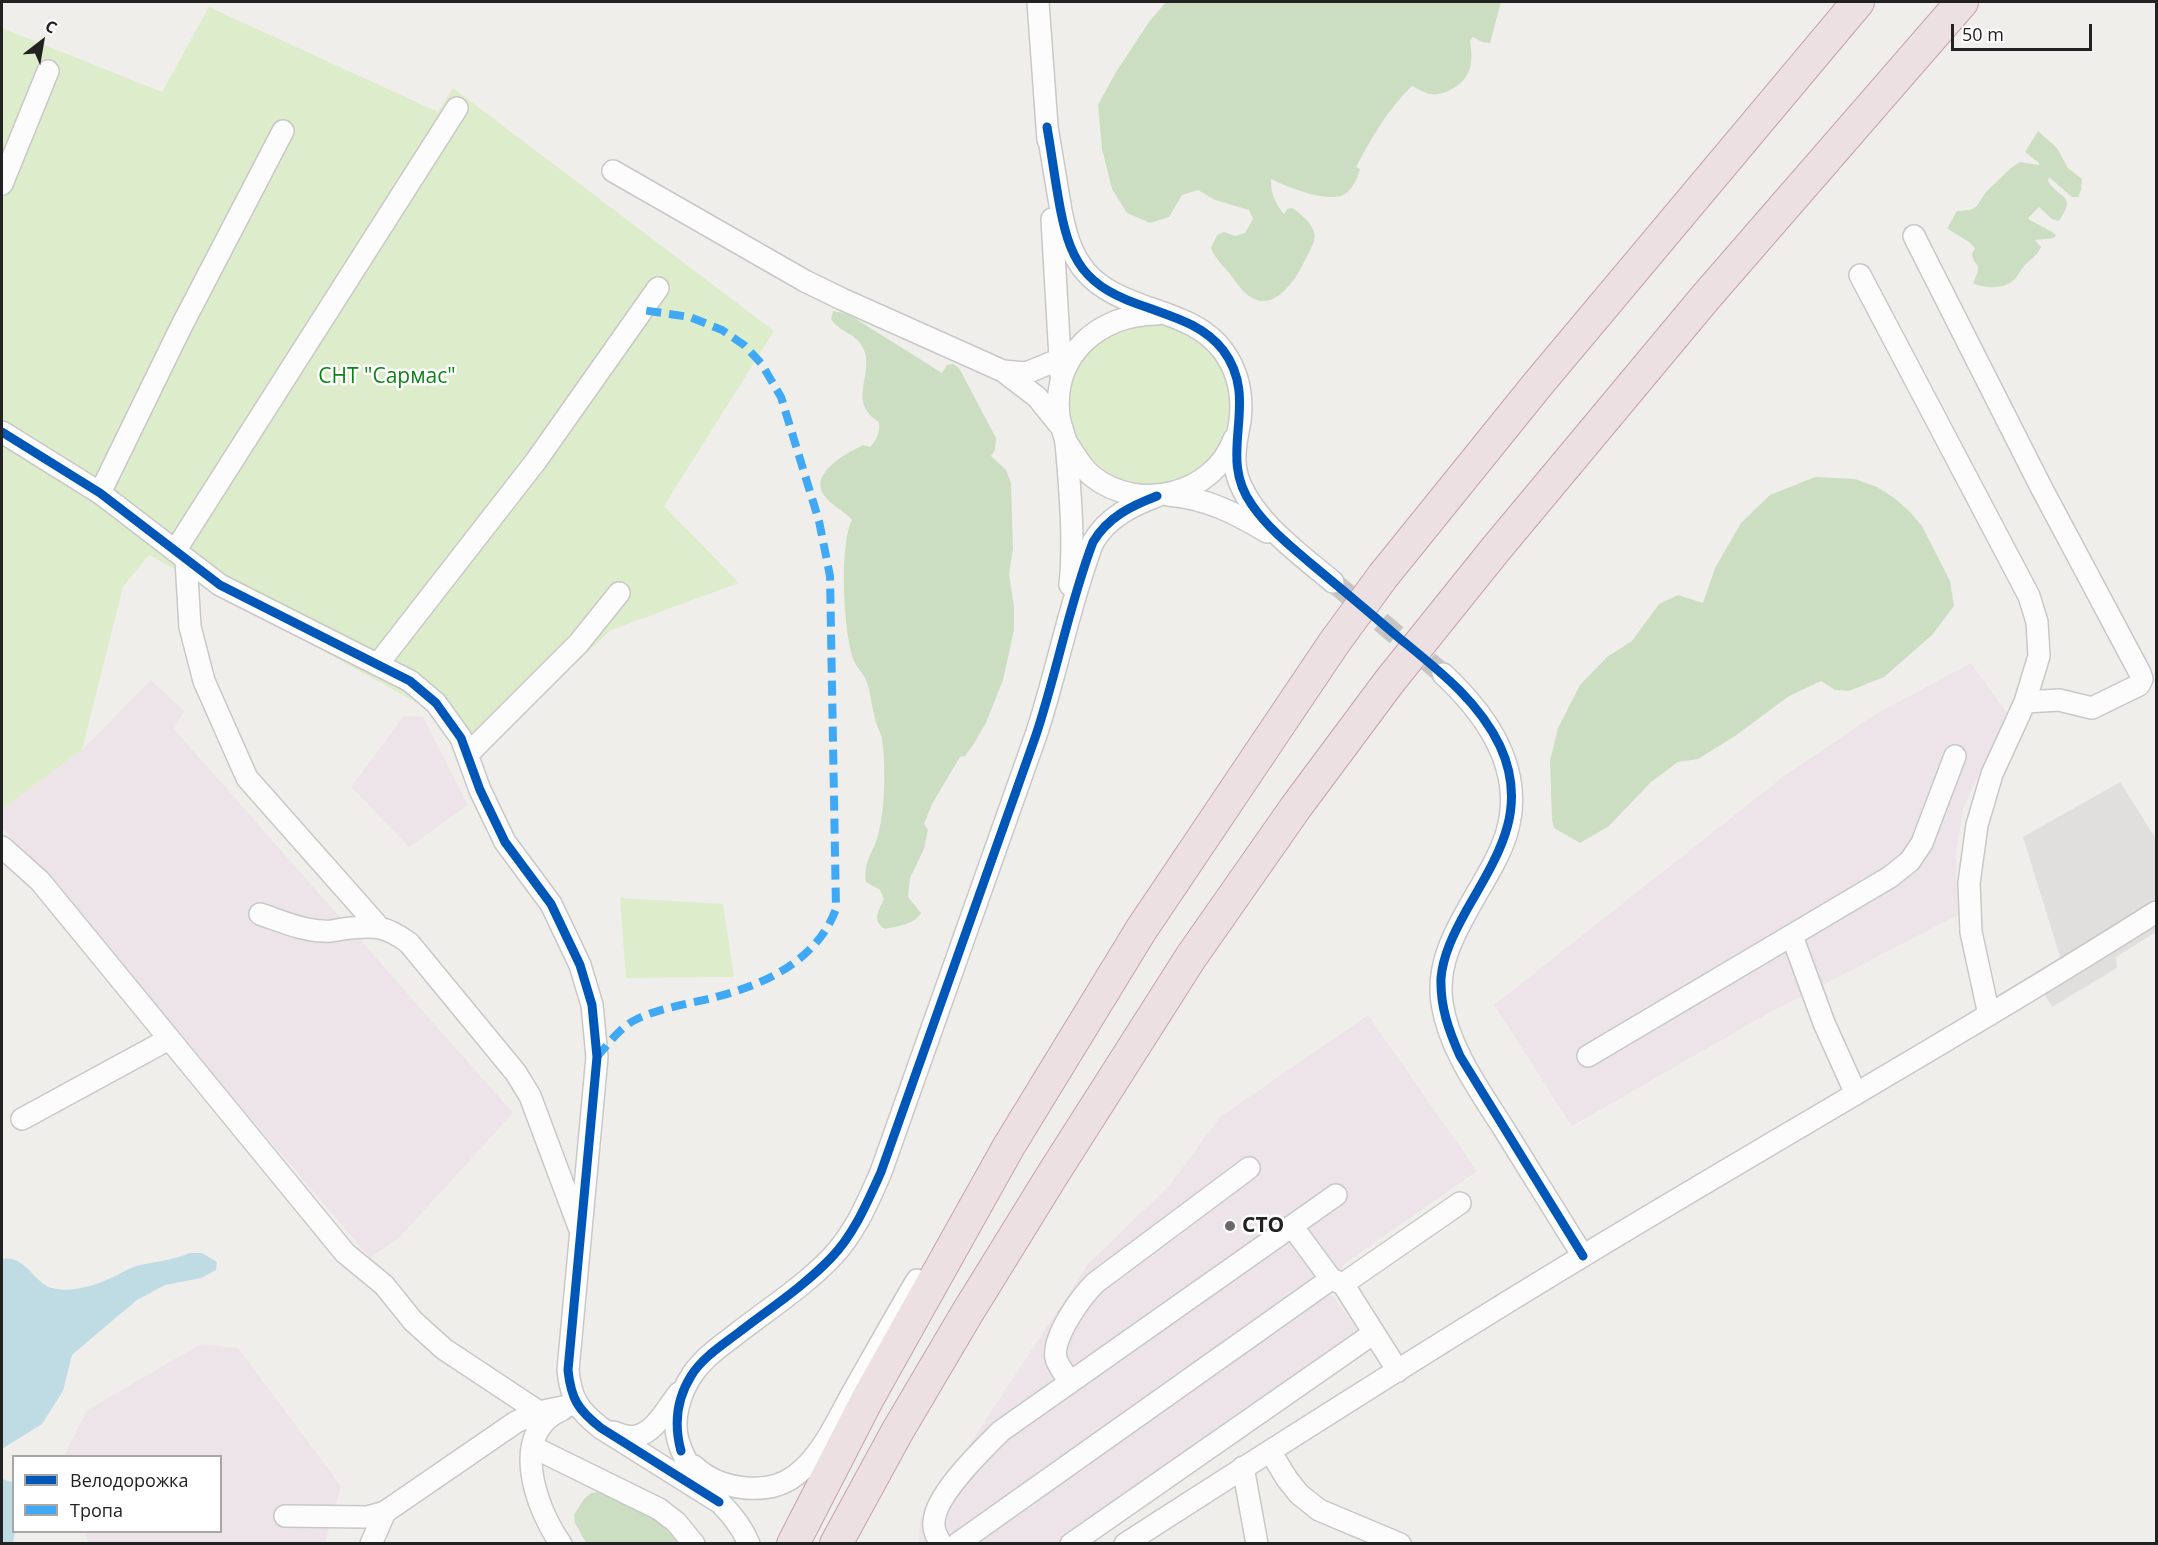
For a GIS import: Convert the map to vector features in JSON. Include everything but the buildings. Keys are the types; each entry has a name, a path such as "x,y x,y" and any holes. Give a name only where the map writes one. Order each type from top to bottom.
{"highway":[{"path":"793,1544 867,1400 1009,1146 1141,930 1321,662 1383,576 1538,384 1858,2"},
{"path":"836,1544 908,1412 1053,1174 1191,957 1296,807 1396,674 1488,559 1705,297 1962,2"}],"street":[{"path":"1038,2 1066,363 1059,396 1059,416 1064,434 1072,531 1065,632"},
{"path":"2,184 48,71"},
{"path":"378,926 247,778 204,681 190,627 180,556 457,108"},
{"path":"1047,127 1064,230 1079,265 1098,283 1121,298 1193,324 1207,334 1222,350 1237,379 1240,391 1240,419 1235,458 1242,486 1251,504 1295,550 1333,582"},
{"path":"100,494 181,327 283,131"},
{"path":"613,171 805,281 1003,371 1015,374 1026,373 1066,363 1090,335 1119,319 1136,314 1175,317"},
{"path":"1914,236 2142,679 2139,685 2092,708 2059,700 2025,702"},
{"path":"1860,275 2029,596 2037,622 2039,656 2025,702 1992,774 1977,825 1969,883 1971,932 1989,1015"},
{"path":"378,664 536,461 658,288"},
{"path":"1003,371 1037,397 1064,434 1079,462 1092,476 1107,485 1137,495 1181,496 1218,506 1238,514 1295,550"},
{"path":"601,1428 623,1436 636,1436 646,1432 710,1355 815,1273 848,1237 881,1172 1032,747 1052,688 1085,562 1099,533 1113,518 1161,495 1186,489 1211,472 1220,463 1233,442 1240,419"},
{"path":"2,432 100,494 220,585 410,681 435,703 461,738 480,790 505,842 551,904 580,965 592,1005 597,1057 568,1370 570,1390 585,1416 719,1502"},
{"path":"467,755 578,644 619,593"},
{"path":"1443,674 1464,694 1488,724 1509,770 1512,792 1512,810 1507,834 1446,953 1441,977 1442,1003 1448,1028 1460,1056 1486,1100 1583,1256"},
{"path":"1588,1056 1890,877 1910,861 1922,843 1954,756"},
{"path":"2,847 40,881 345,1253 384,1285 412,1321 444,1349 539,1412"},
{"path":"1125,1544 1243,1467 1583,1256 1989,1015 2157,912"},
{"path":"260,915 305,929 325,932 361,926 378,926 393,932 409,943 516,1073 531,1096 581,1231"},
{"path":"1792,936 1824,1023 1856,1094"},
{"path":"22,1119 169,1039"},
{"path":"681,1451 696,1468 712,1478 736,1487 756,1489 778,1484 795,1477 806,1467 831,1431 955,1216 1009,1146"},
{"path":"1070,1382 1056,1358 1057,1341 1082,1296 1095,1283 1249,1168"},
{"path":"855,1544 874,1499 1019,1255 1053,1174"},
{"path":"941,1544 935,1534 933,1520 941,1499 972,1460 1001,1431 1336,1195"},
{"path":"957,1544 1337,1282 1460,1203"},
{"path":"1292,1226 1337,1282 1398,1371"},
{"path":"1071,1544 1374,1333"},
{"path":"691,1376 679,1403 676,1421 681,1451 700,1483 736,1520 749,1544"},
{"path":"285,1516 367,1517 385,1512 516,1422 539,1412 577,1404"},
{"path":"561,1544 543,1515 536,1493 531,1470 532,1447 536,1434 550,1417 577,1404"},
{"path":"532,1447 658,1509 676,1522 694,1544"},
{"path":"1270,1451 1299,1494 1319,1510 1400,1544"},
{"path":"1243,1467 1257,1544"},
{"path":"371,1544 385,1512"}],"shaded area":[{"path":"1971,663 2007,713 1963,809 1956,853 1958,915 1767,1014 1572,1126 1494,1005 1784,776 1874,715"},
{"path":"151,680 184,711 174,729 513,1113 399,1238 370,1258 2,827 2,809 82,750"},
{"path":"404,716 423,717 468,805 409,847 351,787"},
{"path":"2120,782 2156,839 2156,932 2116,957 2117,968 2052,1007 2042,990 2066,976 2023,837"},
{"path":"1368,1015 1477,1171 1344,1264 1332,1295 1360,1333 1057,1543 919,1544 920,1519 1089,1263 1169,1186 1220,1117"},
{"path":"201,1344 238,1348 341,1486 325,1543 88,1543 85,1533 222,1533 222,1455 64,1455 87,1410"}],"green space":[{"path":"1166,2 1501,2 1490,43 1473,37 1470,41 1471,64 1462,82 1441,94 1429,94 1412,86 1395,104 1374,134 1356,167 1360,169 1356,181 1345,194 1333,197 1315,195 1271,179 1276,202 1284,214 1287,209 1292,208 1298,212 1313,228 1315,235 1302,266 1291,283 1276,297 1267,301 1258,301 1241,289 1219,262 1211,248 1217,235 1224,232 1235,236 1245,233 1253,219 1249,210 1215,200 1198,190 1182,195 1169,217 1150,223 1127,213 1112,189 1102,149 1098,105 1116,72 1149,22"},
{"name":"СНТ \"Сармас\"","path":"209,7 438,112 453,88 774,331 664,506 739,583 611,630 490,743 149,555 123,587 82,750 2,809 2,28 162,92"},
{"path":"2038,131 2057,148 2068,168 2082,179 2081,190 2078,197 2072,197 2049,177 2048,181 2067,202 2064,212 2059,221 2052,219 2039,207 2028,218 2056,235 2054,238 2035,240 2041,247 2010,283 1994,287 1977,285 1973,283 1978,268 1972,254 1975,248 1948,227 1957,211 1976,207 1986,192 2011,168 2020,162 2039,165 2025,152"},
{"path":"833,311 848,314 942,373 947,365 953,364 959,368 996,438 995,450 991,456 1006,470 1011,483 1013,549 1009,574 1014,607 1014,630 1003,680 986,723 965,756 960,757 932,804 924,824 928,830 924,849 910,878 908,897 921,913 910,923 885,929 877,919 884,899 880,890 866,882 865,875 867,863 878,835 882,813 884,761 881,736 869,688 851,651 845,613 845,549 852,520 827,499 821,487 822,479 832,464 863,445 870,447 876,439 879,422 869,414 864,405 866,356 862,346 856,338 834,323 831,319"},
{"path":"1150,324 1166,325 1181,330 1195,337 1207,347 1217,359 1224,373 1229,388 1229,420 1224,435 1217,449 1207,461 1195,471 1181,478 1166,483 1150,484 1134,483 1119,478 1105,471 1093,461 1083,449 1076,435 1071,420 1070,404 1071,388 1076,373 1083,359 1093,347 1105,337 1119,330 1134,325"},
{"path":"1815,477 1855,479 1877,487 1908,510 1922,526 1950,581 1954,606 1932,635 1884,677 1849,691 1835,690 1821,681 1789,696 1735,736 1698,759 1678,762 1650,783 1609,826 1580,843 1554,828 1550,761 1558,728 1580,685 1607,657 1632,641 1659,604 1678,595 1703,603 1715,568 1741,523 1770,495"},
{"path":"620,898 723,904 734,977 626,978"},
{"path":"602,1492 657,1520 679,1543 586,1543 575,1523 574,1515 584,1499 591,1493"}],"water":[{"path":"190,1253 202,1253 217,1262 216,1270 201,1278 165,1285 137,1300 72,1355 63,1391 42,1424 2,1449 2,1259 17,1261 46,1285 66,1290 90,1286 136,1266"},
{"path":"2,1479 12,1482 12,1533 15,1533 13,1543 2,1543"}],"tunnel":[{"path":"1333,582 1443,674"}],"marked path":[{"path":"597,1057 620,1031 637,1019 666,1009 735,992 788,967 816,942 836,909 830,576 819,521 781,397 761,363 744,345 722,330 690,317 642,310"}],"cycle path":[{"path":"1047,127 1062,219 1074,255 1083,269 1108,291 1180,319 1199,329 1216,342 1234,369 1239,389 1240,408 1237,467 1242,486 1252,505 1264,521 1286,542 1455,686 1480,714 1500,746 1512,792 1510,813 1498,853 1457,928 1447,953 1441,978 1442,999 1449,1028 1460,1056 1583,1256"},
{"path":"2,432 100,493 220,585 410,681 436,703 461,738 480,790 505,842 551,904 580,965 592,1005 597,1057 568,1370 571,1389 581,1409 601,1428 719,1502"},
{"path":"681,1451 677,1422 679,1403 695,1370 712,1353 820,1269 847,1239 865,1207 881,1172 1036,735 1093,542 1099,533 1121,513 1157,496"}],"place":[{"name":"СТО","path":"1230,1226"}]}
